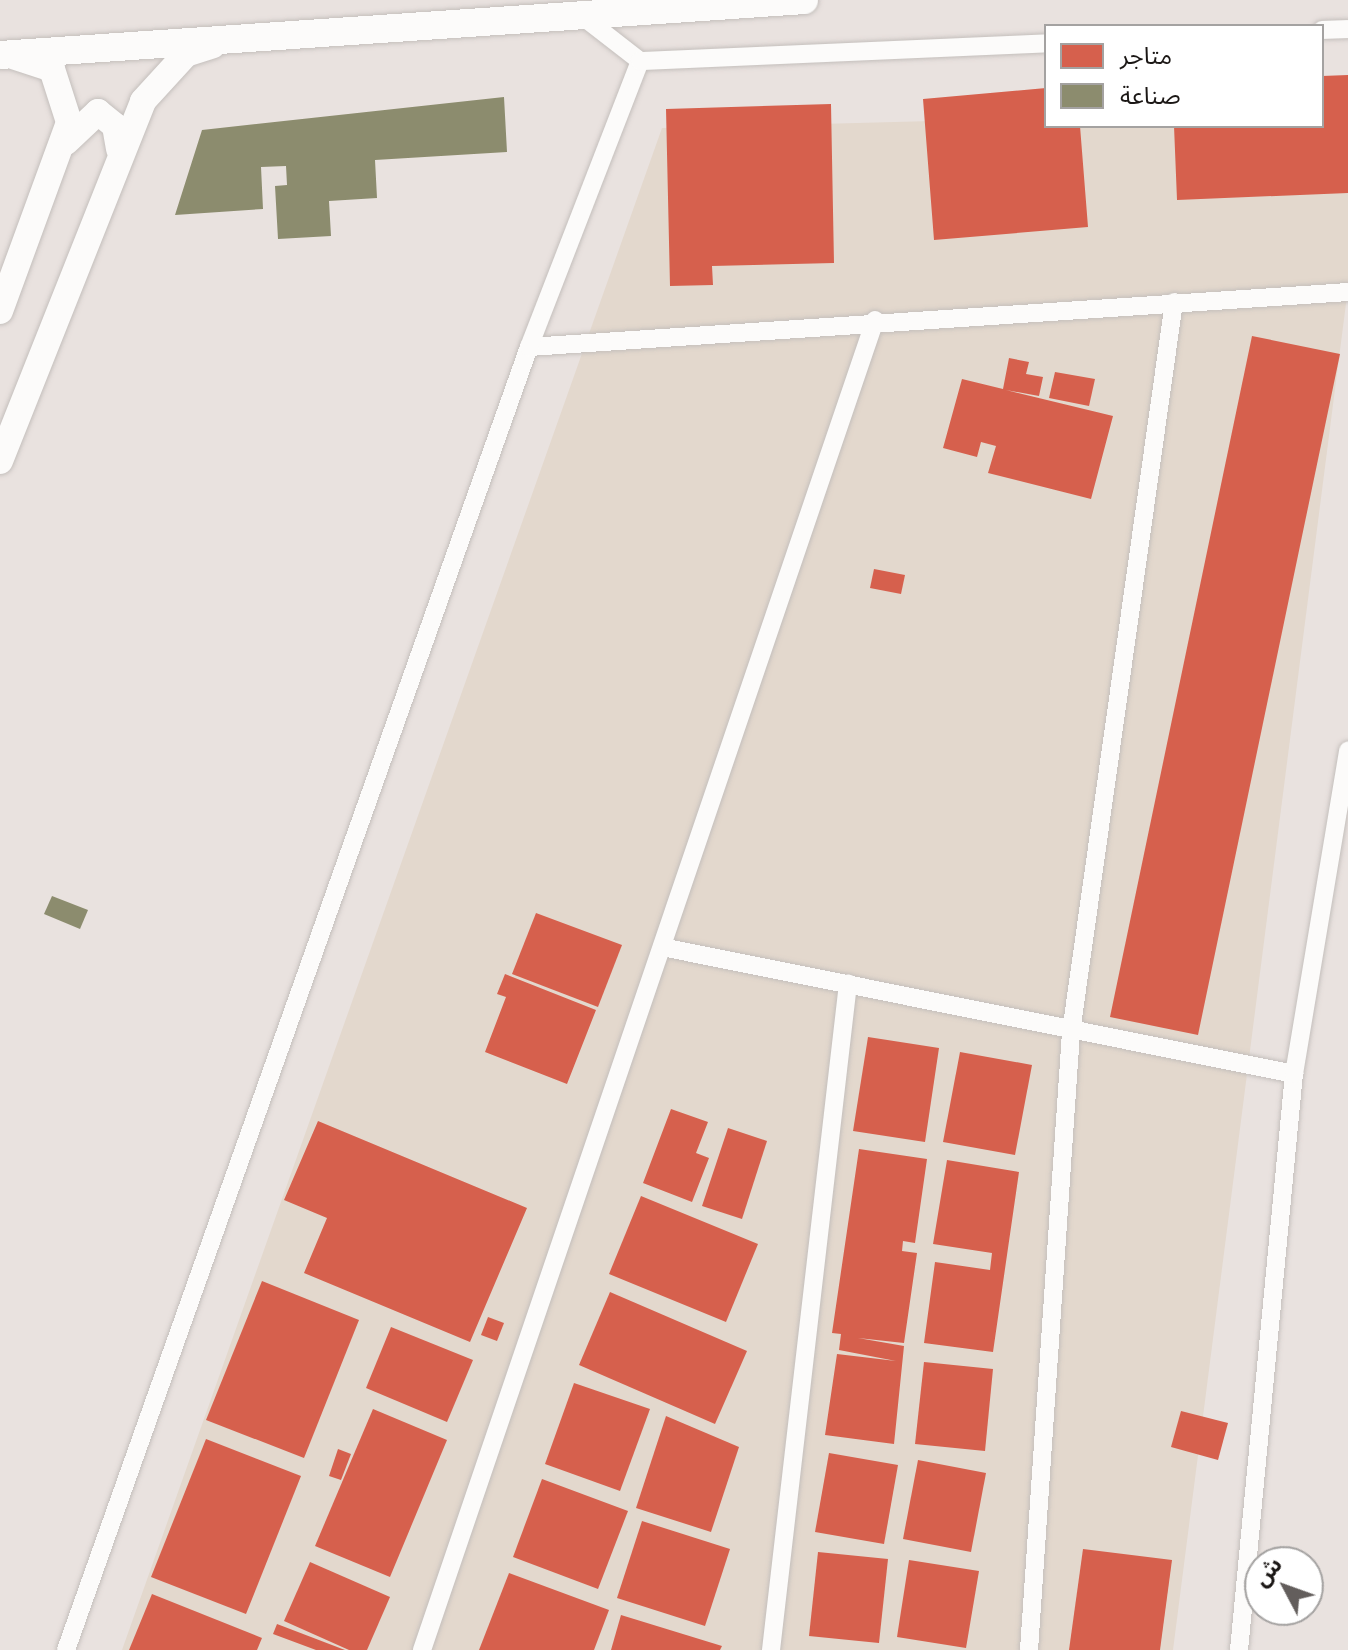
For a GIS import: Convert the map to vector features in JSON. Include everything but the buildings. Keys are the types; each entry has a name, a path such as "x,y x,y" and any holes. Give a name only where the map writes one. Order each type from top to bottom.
{"main road":[{"path":"2,54 804,0"}],"street":[{"path":"582,16 640,61 1044,43"},
{"path":"1324,30 1348,29"},
{"path":"0,461 119,149 160,75 186,54 236,38"},
{"path":"0,311 63,146 69,122 62,84 37,61 2,54"},
{"path":"66,1650 529,347 640,61"},
{"path":"63,146 77,124 98,112 115,126 119,149"},
{"path":"529,347 875,320 1348,292"},
{"path":"1029,1650 1071,1032 1174,302"},
{"path":"422,1650 875,320"},
{"path":"1239,1650 1294,1074 1348,750"},
{"path":"662,947 848,983 1071,1032 1294,1074"},
{"path":"771,1650 848,983"}],"shaded area":[{"path":"1348,109 1348,288 1173,1650 122,1650 662,128 1044,118 1044,128 1324,128 1324,125"}]}
